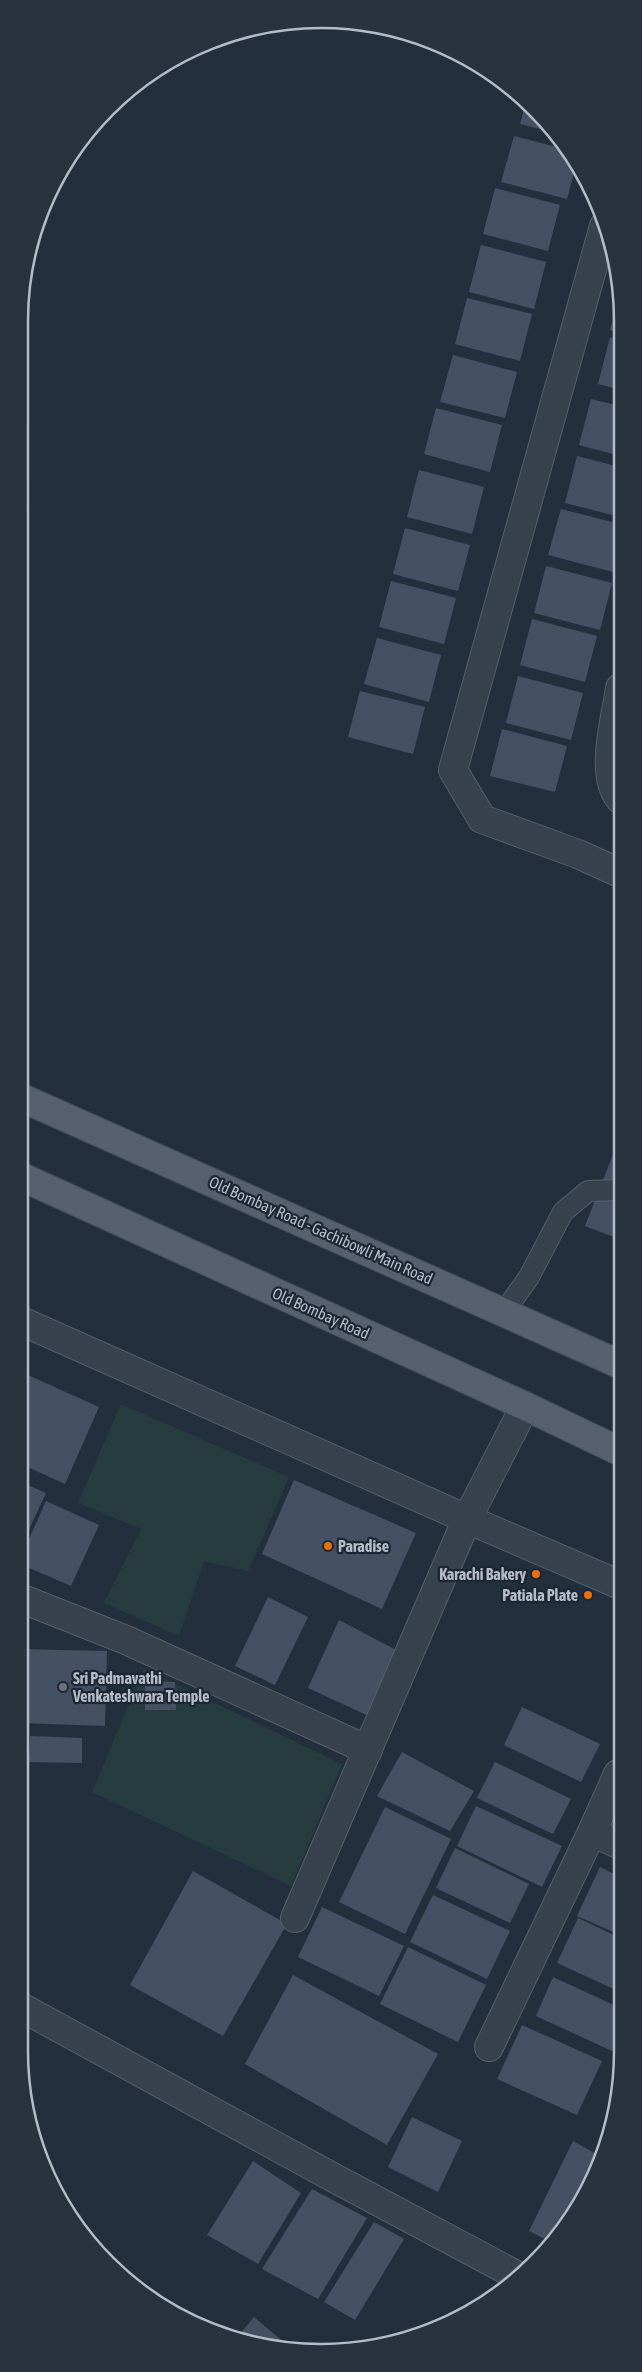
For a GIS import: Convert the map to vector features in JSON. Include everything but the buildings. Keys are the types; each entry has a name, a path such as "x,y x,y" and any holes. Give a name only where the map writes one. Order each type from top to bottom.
{"main road":[{"name":"Old Bombay Road - Gachibowli Main Road","path":"28,1101 614,1362"},
{"name":"Old Bombay Road","path":"28,1180 614,1448"}],"street":[{"path":"601,236 453,770 482,820 578,854 614,870"},
{"path":"614,728 608,767 614,790"},
{"path":"28,1324 614,1582"},
{"path":"295,1918 468,1519 525,1406"},
{"path":"28,1601 126,1640 368,1750"},
{"path":"489,2046 614,1783"},
{"path":"592,1832 614,1842"},
{"path":"28,2011 336,2180 513,2273"}],"lane":[{"path":"504,1312 528,1277 563,1212 588,1190 614,1190"}],"green space":[{"path":"121,1404 289,1477 248,1571 204,1561 179,1636 104,1603 141,1529 78,1503"},
{"path":"144,1669 342,1764 291,1886 92,1792"}],"place":[{"name":"Paradise","path":"328,1546"},
{"name":"Karachi Bakery","path":"536,1574"},
{"name":"Patiala Plate","path":"588,1595"},
{"name":"Sri Padmavathi Venkateshwara Temple","path":"63,1687"}]}
